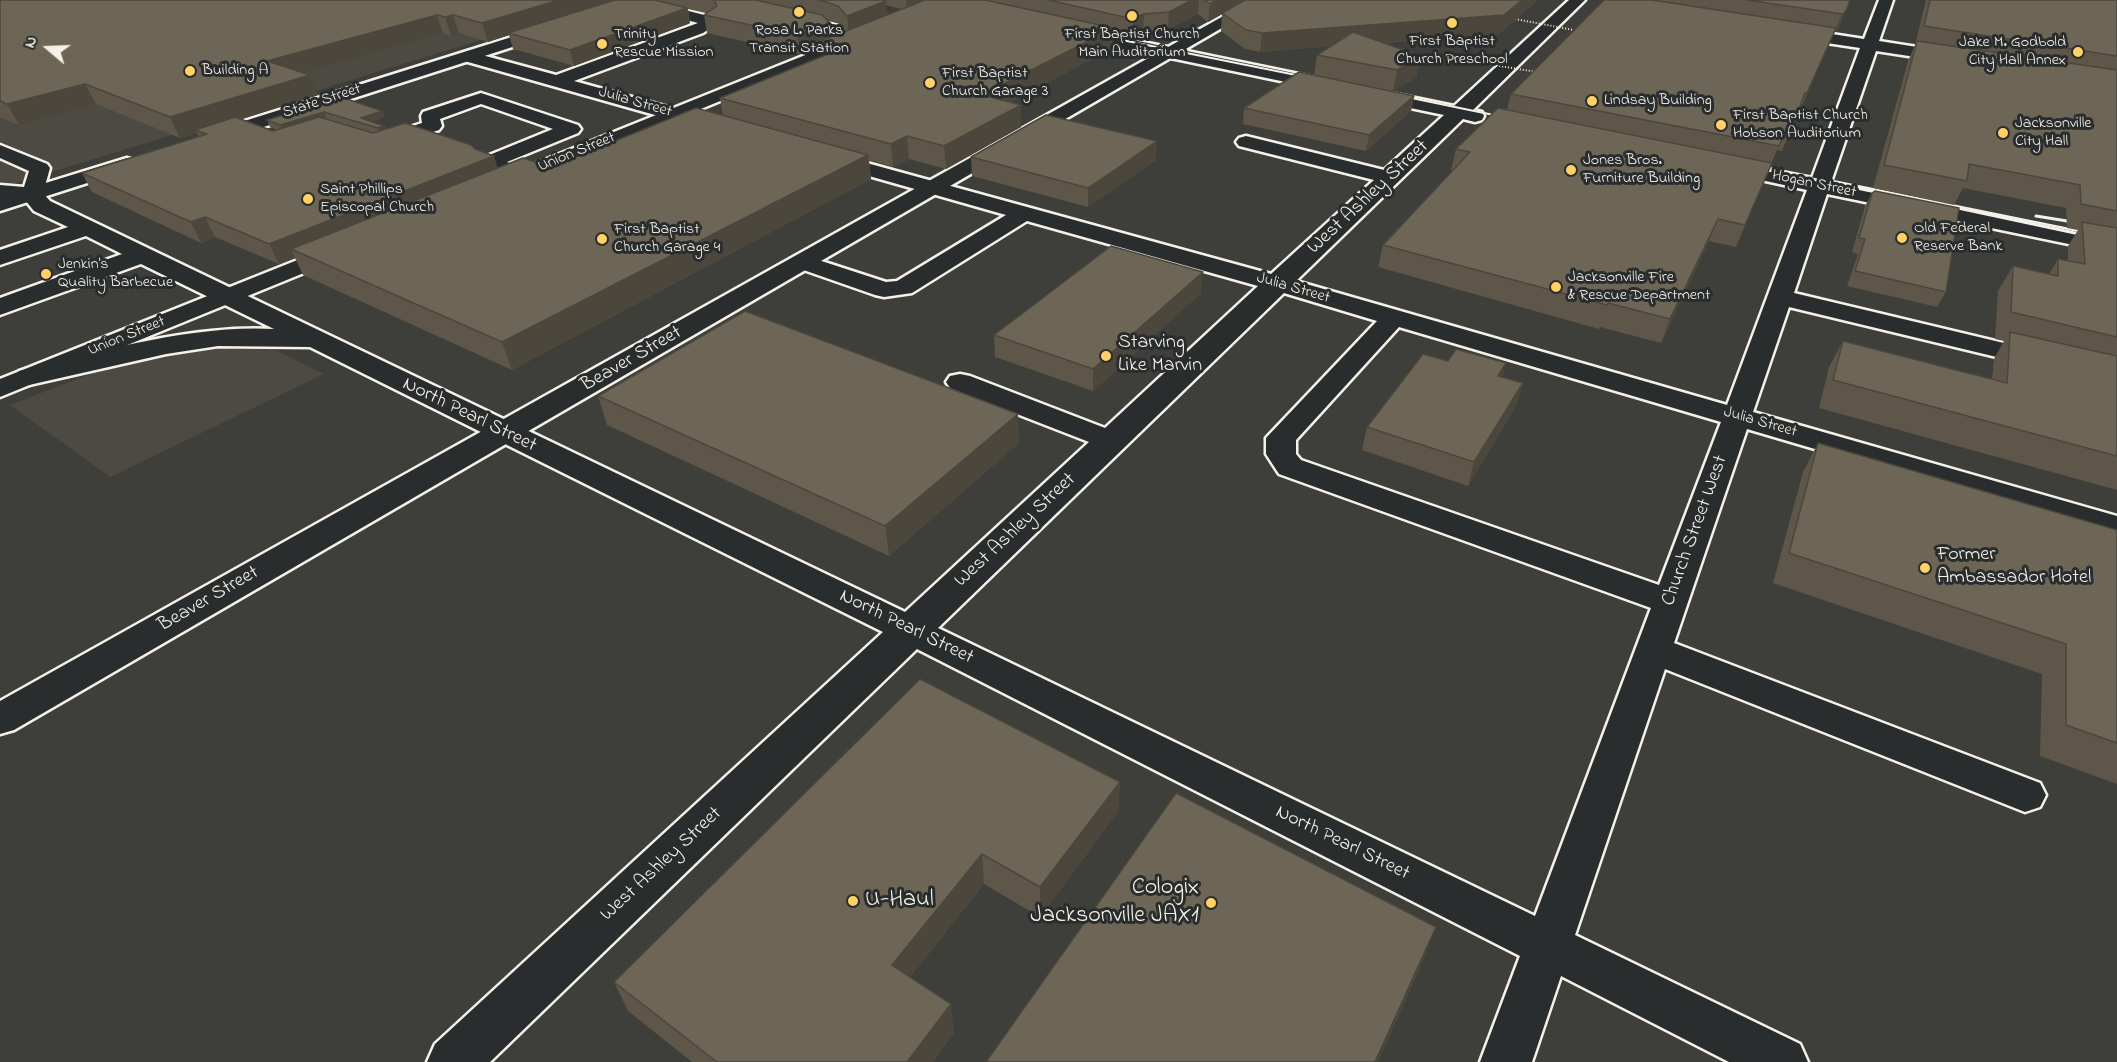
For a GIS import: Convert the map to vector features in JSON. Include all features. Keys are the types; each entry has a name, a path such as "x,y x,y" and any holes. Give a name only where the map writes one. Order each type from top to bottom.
{"street":[{"name":"Beaver Street","path":"0,719 1263,0"},
{"name":"Church Street West","path":"1506,1062 1886,0"},
{"name":"West Ashley Street","path":"458,1060 1459,112 1586,1"},
{"path":"557,81 687,34 710,23 710,21 635,3"},
{"path":"787,3 809,8"},
{"path":"774,15 832,29 846,44"},
{"name":"Union Street","path":"480,193 880,30 864,22"},
{"name":"State Street","path":"191,144 563,26"},
{"path":"1048,27 1495,120"},
{"path":"1766,29 1970,60"},
{"name":"Julia Street","path":"467,56 723,128"},
{"path":"359,137 381,143 432,126 430,116 481,98 571,129 489,162 524,175"},
{"path":"245,127 273,138"},
{"path":"1246,142 1390,178"},
{"path":"0,151 40,168 32,194"},
{"name":"Julia Street","path":"813,154 1278,284 2117,527"},
{"path":"0,204 149,157"},
{"name":"Hogan Street","path":"1704,163 2117,247"},
{"path":"0,191 32,194"},
{"name":"North Pearl Street","path":"32,194 42,206 911,630 1782,1062"},
{"path":"803,262 884,290 903,288 1023,214"},
{"path":"0,238 65,217"},
{"path":"0,258 88,228"},
{"name":"Union Street","path":"0,389 360,242"},
{"path":"0,307 142,255"},
{"path":"0,331 98,293"},
{"path":"1780,297 2117,378"},
{"path":"1394,318 1281,438 1281,454 1290,467 1671,602"},
{"path":"28,378 166,345 218,338 271,337 324,344"},
{"path":"960,382 1112,441"},
{"path":"1654,650 2025,795"}],"path":[{"path":"1515,19 1584,32"},
{"path":"1431,55 1545,74"}],"shaded area":[{"path":"0,0 611,0 0,188"},
{"path":"237,345 272,348 324,374 110,477 10,405 103,369 148,356 194,346"}],"building":[{"path":"0,0 559,0 482,23 453,15 445,17 437,15 267,61 310,75 170,117 85,84 7,104 0,101"},
{"path":"615,0 655,0 687,8 570,50 508,33"},
{"path":"714,0 755,0 822,15 830,23 797,35 704,15 717,6"},
{"path":"818,0 886,1 847,16 838,6"},
{"name":"First Baptist Church Garage 3","path":"925,0 985,0 1114,28 982,95 1021,105 944,146 907,136 891,144 720,98 848,46 823,40"},
{"path":"1048,0 1192,0 1169,12 1144,14 1133,19"},
{"path":"1204,0 1217,0 1210,4"},
{"path":"1245,0 1522,0 1504,15 1262,33 1246,30 1222,13"},
{"path":"1604,0 1652,0 1836,28 1807,93 1805,93 1791,130 1786,129 1779,146 1511,94"},
{"path":"1747,0 1850,0 1846,11 1842,14"},
{"path":"1930,0 2117,0 2117,56 1924,26"},
{"path":"1353,32 1421,56 1397,70 1317,55"},
{"name":"Jacksonville City Hall","path":"1917,41 2117,70 2117,211 2081,204 2080,185 1969,164 1967,181 1884,165"},
{"path":"1299,72 1414,96 1369,135 1244,108"},
{"path":"341,97 382,111 361,118 384,126 378,128 324,112 280,125 267,120"},
{"name":"First Baptist Church Garage 4","path":"696,108 868,155 502,342 291,249 523,158 551,167"},
{"path":"1498,108 1772,163 1745,225 1718,219 1670,319 1608,303 1607,305 1383,245 1470,152 1456,149"},
{"path":"1046,115 1157,141 1088,188 971,157"},
{"path":"235,117 273,131 319,117 373,133 405,123 471,145 475,149 494,156 269,244 205,217 191,222 82,173 207,134 195,130"},
{"path":"1875,191 1959,208 1946,292 1855,271 1865,239 1859,238 1872,193"},
{"path":"2082,222 2117,228 2117,337 2011,312 2013,266 2058,276 2058,259 2085,264"},
{"path":"1111,246 1203,272 1093,369 994,335"},
{"path":"745,311 1018,414 885,526 598,396"},
{"path":"2010,332 2117,356 2117,456 1833,380 1843,341 2007,383"},
{"path":"1456,349 1506,363 1498,376 1523,383 1474,462 1367,427 1423,354 1448,361"},
{"path":"1818,443 2117,530 2117,743 2066,725 2066,644 1789,553"},
{"name":"U-Haul","path":"920,679 1120,782 1040,887 982,854 892,965 951,1004 907,1062 717,1062 614,982"},
{"name":"Cologix Jacksonville JAX1","path":"1176,793 1436,927 1375,1062 986,1062"}],"railway":[{"path":"1097,35 1311,78"},
{"path":"1397,95 1508,118"},
{"path":"1753,167 1891,195"},
{"path":"1944,205 2117,242"},
{"path":"2036,216 2117,229"}],"place":[{"name":"Rosa L. Parks Transit Station","path":"799,12"},
{"name":"First Baptist Church Main Auditorium","path":"1132,16"},
{"name":"First Baptist Church Preschool","path":"1452,23"},
{"name":"Trinity Rescue Mission","path":"602,44"},
{"name":"Jake M. Godbold City Hall Annex","path":"2078,52"},
{"name":"Building A","path":"190,71"},
{"name":"First Baptist Church Garage 3","path":"930,83"},
{"name":"Lindsay Building","path":"1592,101"},
{"name":"First Baptist Church Hobson Auditorium","path":"1721,125"},
{"name":"Jacksonville City Hall","path":"2003,133"},
{"name":"Jones Bros. Furniture Building","path":"1571,170"},
{"name":"Saint Phillips Episcopal Church","path":"308,199"},
{"name":"Old Federal Reserve Bank","path":"1902,238"},
{"name":"First Baptist Church Garage 4","path":"602,239"},
{"name":"Jenkin's Quality Barbecue","path":"46,274"},
{"name":"Jacksonville Fire & Rescue Department","path":"1556,287"},
{"name":"Starving Like Marvin","path":"1106,356"},
{"name":"Former Ambassador Hotel","path":"1925,568"},
{"name":"U-Haul","path":"853,901"},
{"name":"Cologix Jacksonville JAX1","path":"1211,903"}]}
